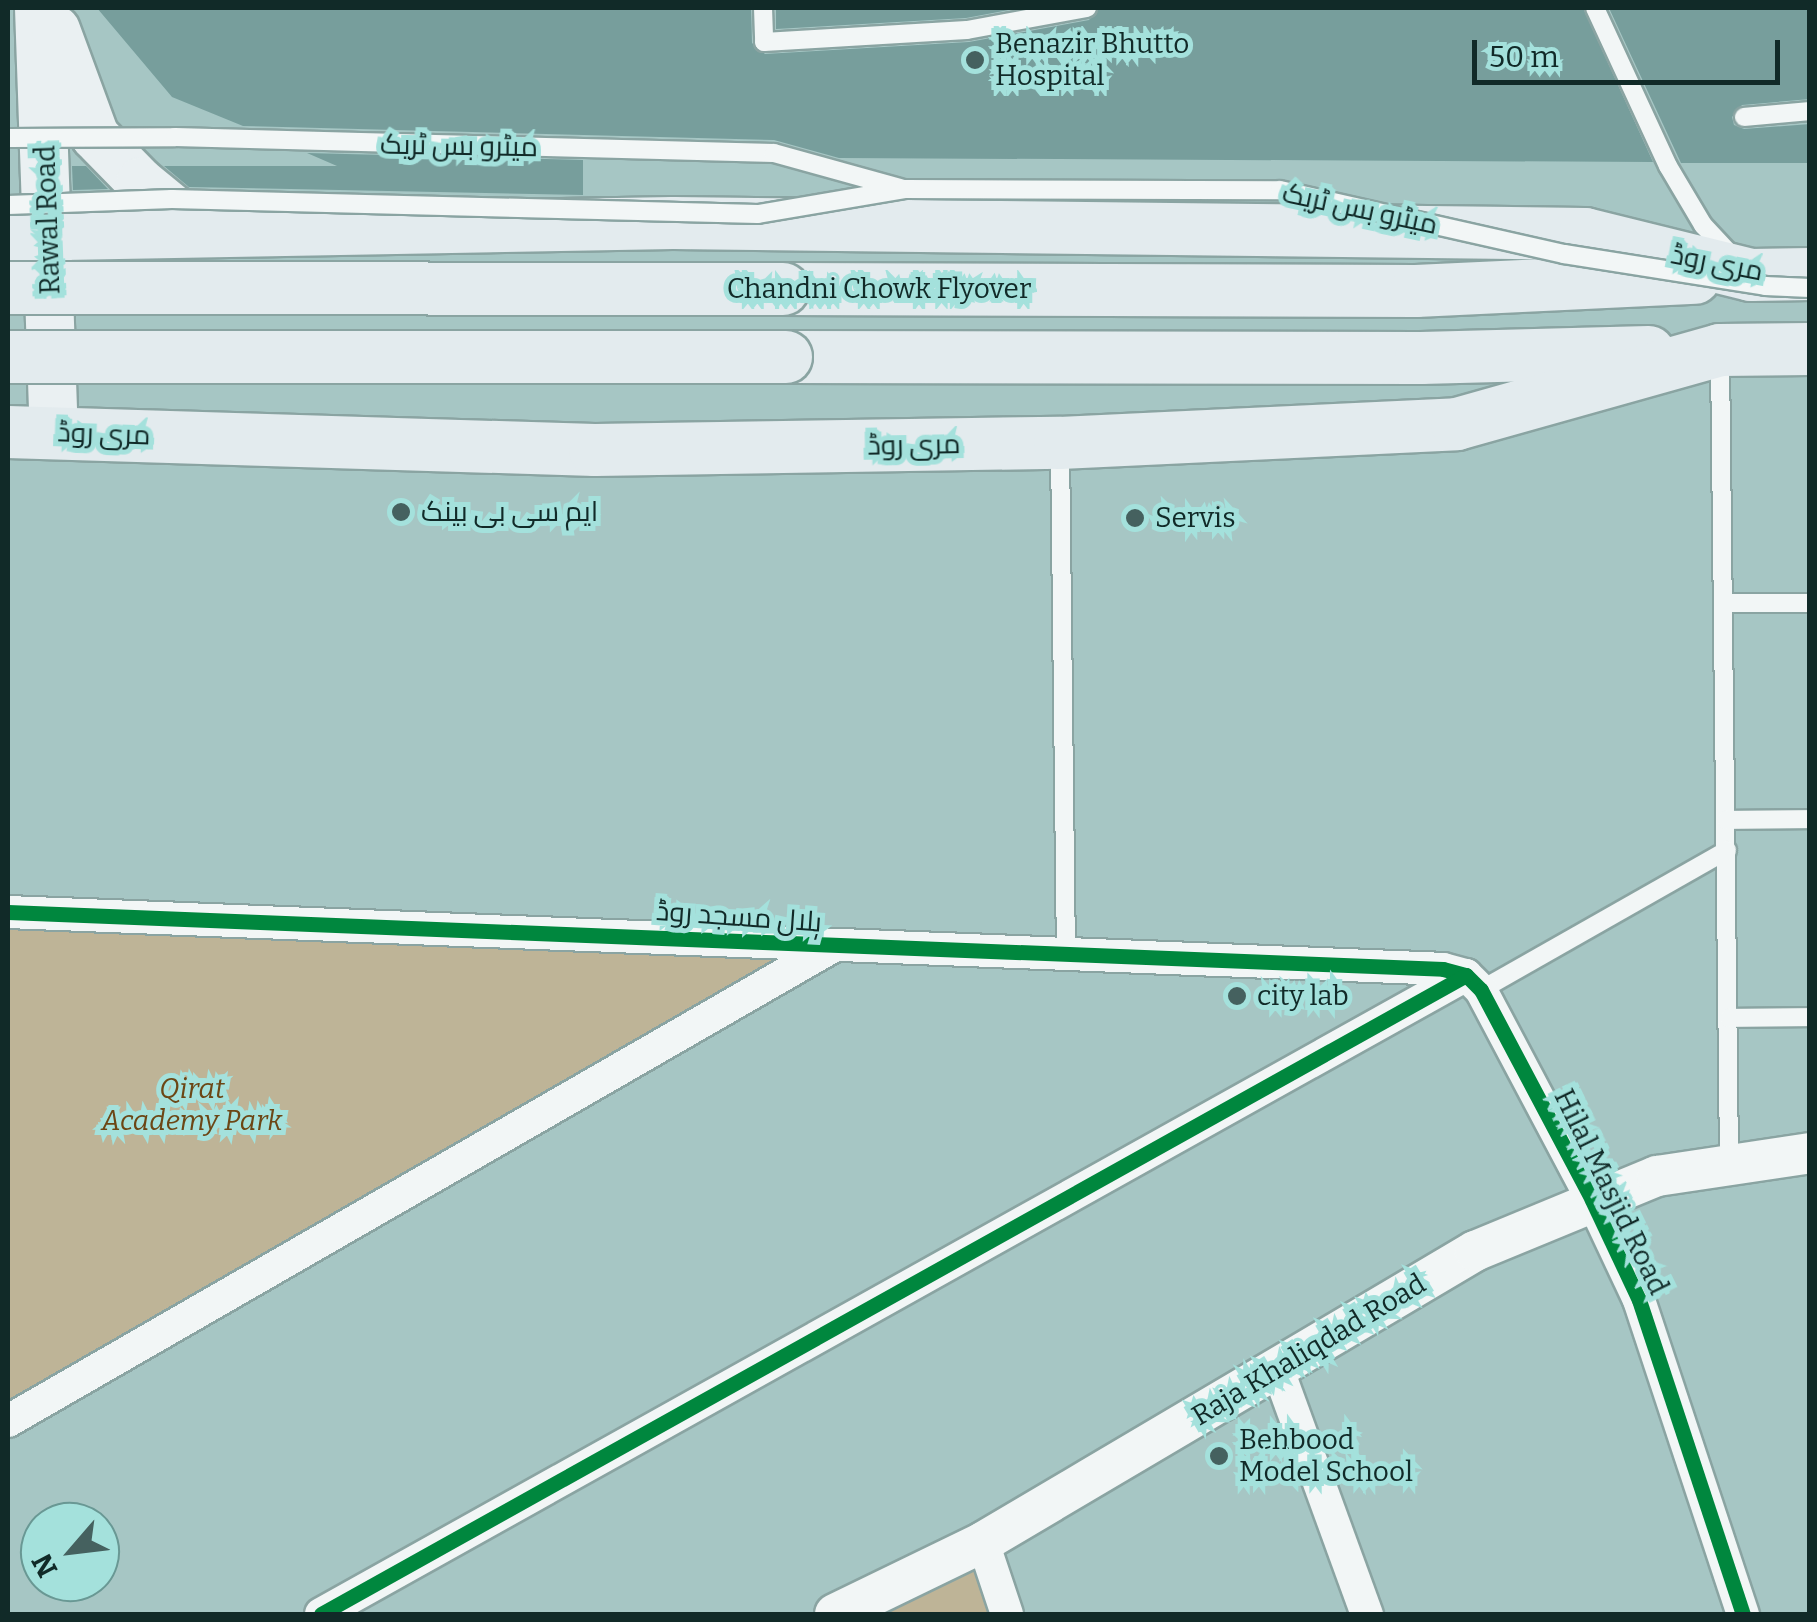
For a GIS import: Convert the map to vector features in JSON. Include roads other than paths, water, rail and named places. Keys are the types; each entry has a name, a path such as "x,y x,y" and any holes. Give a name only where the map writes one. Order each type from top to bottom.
{"main road":[{"name":"Rawal Road","path":"31,433 28,235 39,8"},
{"path":"50,8 67,70 94,136 140,182 201,232"},
{"name":"مری روڈ","path":"28,235 673,223 1585,234 1751,275 1810,274"},
{"name":"Chandni Chowk Flyover","path":"8,288 1416,291 1751,275"},
{"name":"مری روڈ","path":"31,433 596,450 1060,442 1456,424 1720,350 1810,349"},
{"path":"8,358 1421,358 1720,350"}],"street":[{"name":"ہلال مسجد روڈ","path":"8,912 742,939 830,948 1443,968 1473,982"},
{"path":"8,1421 830,948"},
{"name":"Hilal Masjid Road","path":"1473,982 1592,1200 1639,1300 1742,1614"},
{"path":"322,1614 1473,982"},
{"name":"Raja Khaliqdad Road","path":"835,1614 982,1542 1475,1250 1658,1176 1810,1153"},
{"path":"1278,1370 1366,1614"},
{"path":"982,1542 1008,1614"}],"lane":[{"path":"764,8 764,42 967,30 1087,8"},
{"path":"1595,8 1668,166 1703,225 1751,275"},
{"path":"1744,117 1810,112"},
{"name":"میٹرو بس ٹریک","path":"8,138 174,137 774,153 906,190"},
{"name":"میٹرو بس ٹریک","path":"8,205 172,200 758,214 906,190 1280,190 1564,254 1810,288"},
{"path":"1720,350 1729,1165"},
{"path":"1060,442 1066,954"},
{"path":"1724,603 1810,603"},
{"path":"1727,820 1810,819"},
{"path":"1473,982 1727,850"},
{"path":"1730,1018 1810,1017"}],"place":[{"name":"Benazir Bhutto Hospital","path":"975,60"},
{"name":"ایم سی بی بینک","path":"401,512"},
{"name":"Servis","path":"1135,518"},
{"name":"city lab","path":"1237,996"},
{"name":"Behbood Model School","path":"1219,1456"}],"park label":[{"name":"Qirat Academy Park","path":"192,1105"}]}
